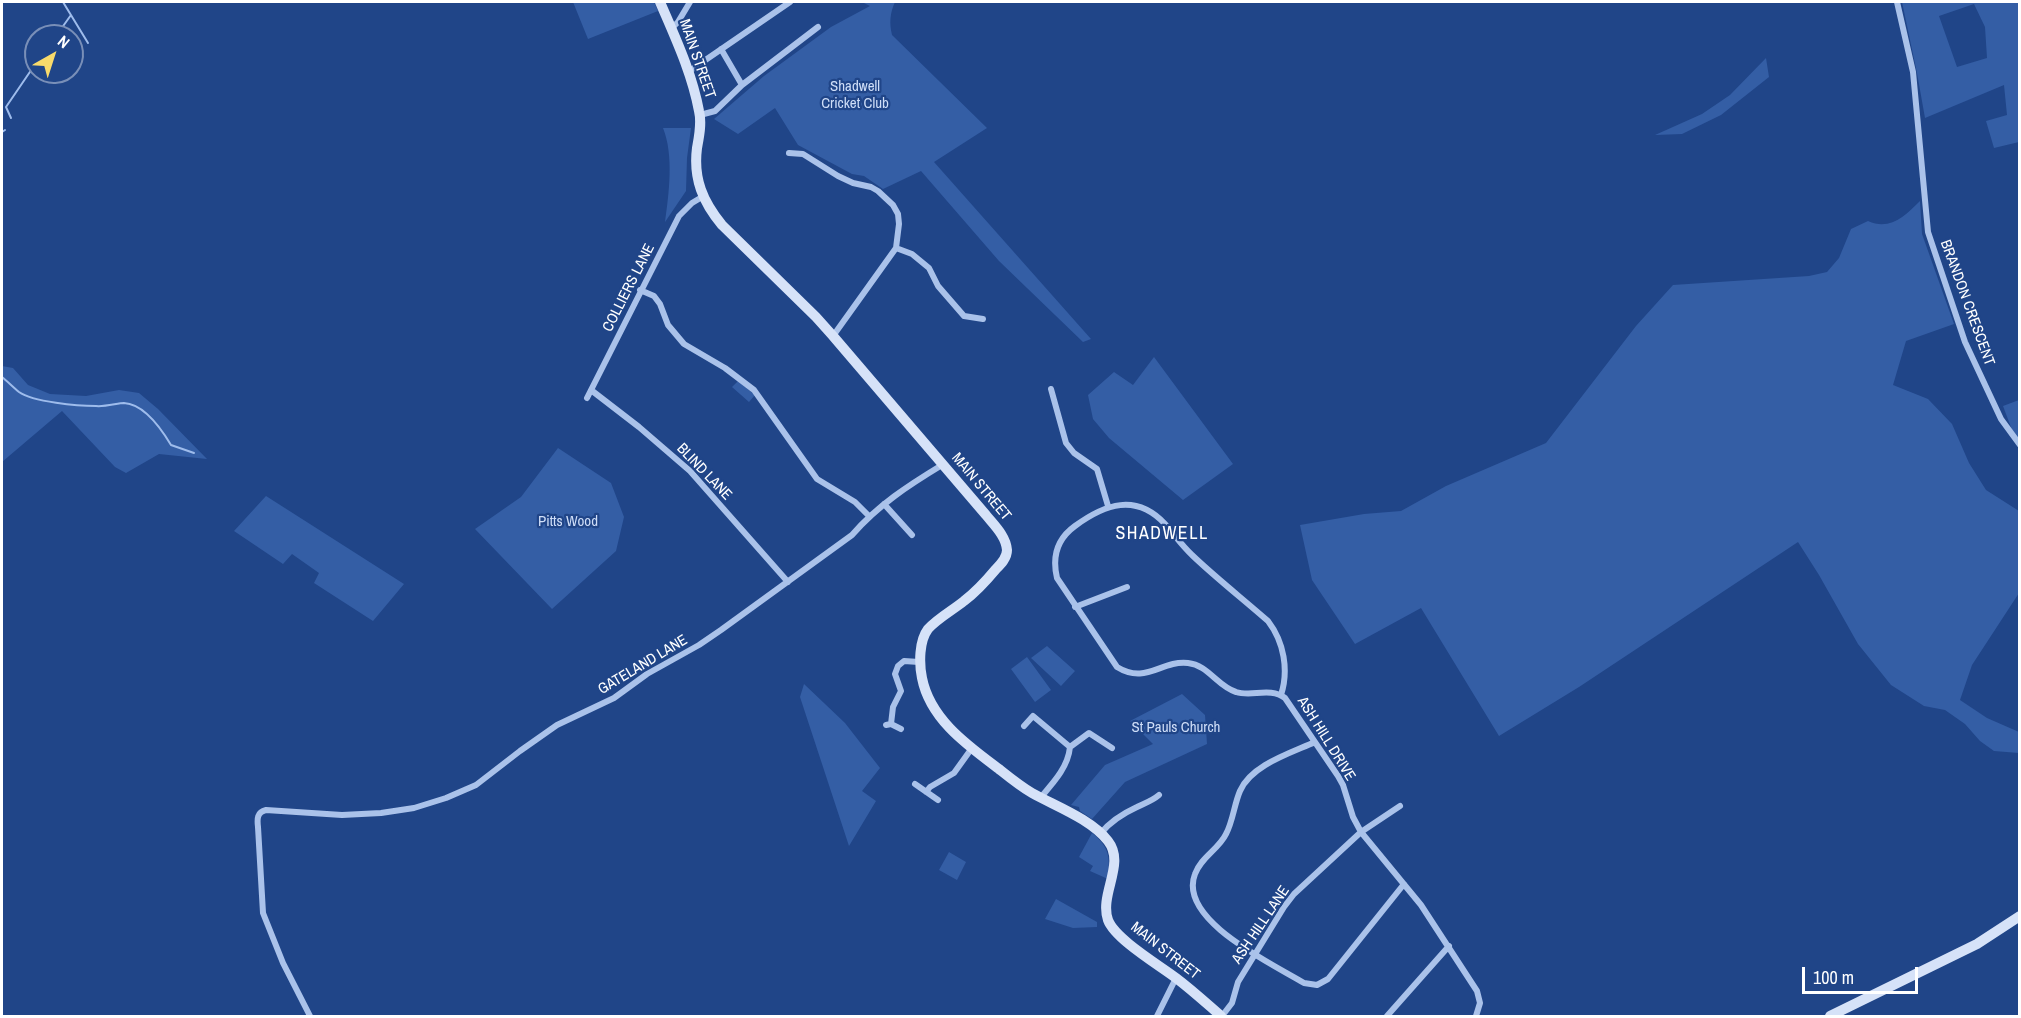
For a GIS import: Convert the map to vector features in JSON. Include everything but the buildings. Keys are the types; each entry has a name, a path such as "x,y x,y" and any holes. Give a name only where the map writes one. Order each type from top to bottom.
{"street":[{"name":"MAIN STREET","path":"660,2 688,72 700,115 696,160 697,178 702,197 710,211 809,309 999,532 1004,541 1007,550 1002,562 980,588 927,631 920,663 927,696 946,724 972,748 1022,787 1071,813 1101,833 1108,841 1114,855 1115,864 1107,905 1112,928 1125,941 1176,978 1222,1017"},
{"path":"671,29 690,2"},
{"path":"688,72 790,2"},
{"name":"BRANDON CRESCENT","path":"1897,2 1913,72 1928,232 1965,342 2001,418 2019,445"},
{"path":"700,115 715,111 742,85 818,27"},
{"path":"721,49 742,85"},
{"path":"789,153 803,154 852,183 871,187 893,205 898,214 896,248 833,336"},
{"name":"COLLIERS LANE","path":"587,398 679,216 702,197"},
{"path":"896,248 912,254 929,268 938,286 964,316 984,319"},
{"path":"640,290 654,296 660,304 668,325 684,344 725,368 754,390 817,479 855,502 869,516"},
{"path":"1051,389 1066,443 1074,453 1096,469 1108,506"},
{"name":"BLIND LANE","path":"591,390 690,471 788,582"},
{"name":"GATELAND LANE","path":"310,1017 283,963 263,913 258,818 260,812 266,810 342,815 381,813 414,808 476,785 540,736 578,714 614,698 647,674 699,645 852,535 869,516 904,489 942,465"},
{"path":"884,504 912,535"},
{"name":"ASH HILL DRIVE","path":"1281,695 1284,682 1283,648 1268,621 1194,557 1154,514 1140,507 1124,504 1108,506 1075,525 1066,533 1055,555 1054,567 1057,578 1117,668 1134,675 1185,662 1201,667 1227,688 1238,693 1270,692 1281,695 1289,703 1343,784 1348,806 1361,832 1421,905 1477,991 1480,1003 1476,1017"},
{"path":"1075,607 1127,587"},
{"path":"901,729 888,724 901,691 895,674 898,666 904,661 920,663"},
{"path":"1024,726 1033,716 1070,747"},
{"path":"1041,797 1057,778 1069,756 1070,747 1089,733 1112,748"},
{"path":"1315,741 1250,774 1240,790 1223,839 1195,873 1194,893 1199,905 1207,917 1227,935 1310,985 1323,983 1328,979 1404,884"},
{"path":"926,792 930,787 954,773 972,748"},
{"path":"915,784 938,800"},
{"path":"1101,833 1108,824 1159,795"},
{"name":"ASH HILL LANE","path":"1222,1017 1232,1003 1238,982 1294,894 1361,832 1400,806"},
{"path":"1830,1017 1977,944 2019,916"},
{"path":"1387,1017 1449,946"},
{"path":"1157,1017 1176,978"}],"green space":[{"path":"573,2 654,2 658,11 588,39"},
{"name":"Shadwell Cricket Club","path":"862,2 895,2 890,18 892,35 987,128 934,162 1091,339 1083,342 999,261 921,171 883,189 864,176 852,174 798,145 775,108 738,134 714,119 764,76 831,27 870,6"},
{"path":"1902,2 2019,2 2019,142 1994,148 1986,121 2007,115 2004,85 1925,118","holes":["1974,4 1985,27 1987,58 1957,67 1939,16"]},
{"path":"1766,58 1769,77 1721,115 1682,134 1655,135 1702,114 1730,95"},
{"path":"663,128 691,128 686,191 665,222 670,162"},
{"path":"1920,201 1922,234 1954,324 1906,341 1893,385 1928,399 1952,424 1969,463 1986,490 2019,511 2019,593 1972,665 1960,700 1987,718 2019,732 2019,753 1994,751 1980,741 1965,724 1945,710 1924,706 1891,685 1858,644 1798,542 1579,687 1499,736 1421,608 1355,644 1312,580 1300,525 1364,514 1401,511 1446,486 1546,443 1636,326 1673,285 1809,276 1827,272 1839,258 1851,229 1868,221 1876,224 1890,223 1903,217"},
{"path":"1154,357 1233,464 1183,500 1109,438 1093,419 1088,395 1114,372 1133,385"},
{"path":"2,366 13,368 28,385 50,394 86,396 119,390 139,393 207,459 159,454 126,473 115,467 62,411 2,462"},
{"path":"738,381 755,395 749,402 732,387"},
{"path":"2019,400 2019,440 2012,430 2003,406"},
{"name":"Pitts Wood","path":"558,448 611,483 624,517 616,551 552,609 475,529 521,497"},
{"path":"266,496 404,584 373,621 314,583 319,573 292,554 283,564 234,531"},
{"path":"1047,646 1075,671 1061,686 1031,658"},
{"path":"1027,657 1051,690 1035,702 1011,669"},
{"path":"804,684 845,723 880,768 862,791 876,801 849,846 800,697"},
{"name":"St Pauls Church","path":"1182,694 1205,715 1207,744 1125,782 1092,819 1080,811 1079,807 1071,805 1105,765 1153,744 1130,721"},
{"path":"1092,833 1108,853 1108,879 1090,871 1093,866 1079,857"},
{"path":"949,852 966,862 957,880 939,870"},
{"path":"1056,899 1097,922 1097,927 1073,928 1045,919"}],"waterway":[{"path":"63,2 88,43"},
{"path":"65,24 71,15"},
{"path":"11,118 6,107 24,81"},
{"path":"2,377 19,392 45,401 88,406 131,404 152,419 171,445 194,453"}],"district":[{"name":"SHADWELL","path":"1162,534"}]}
